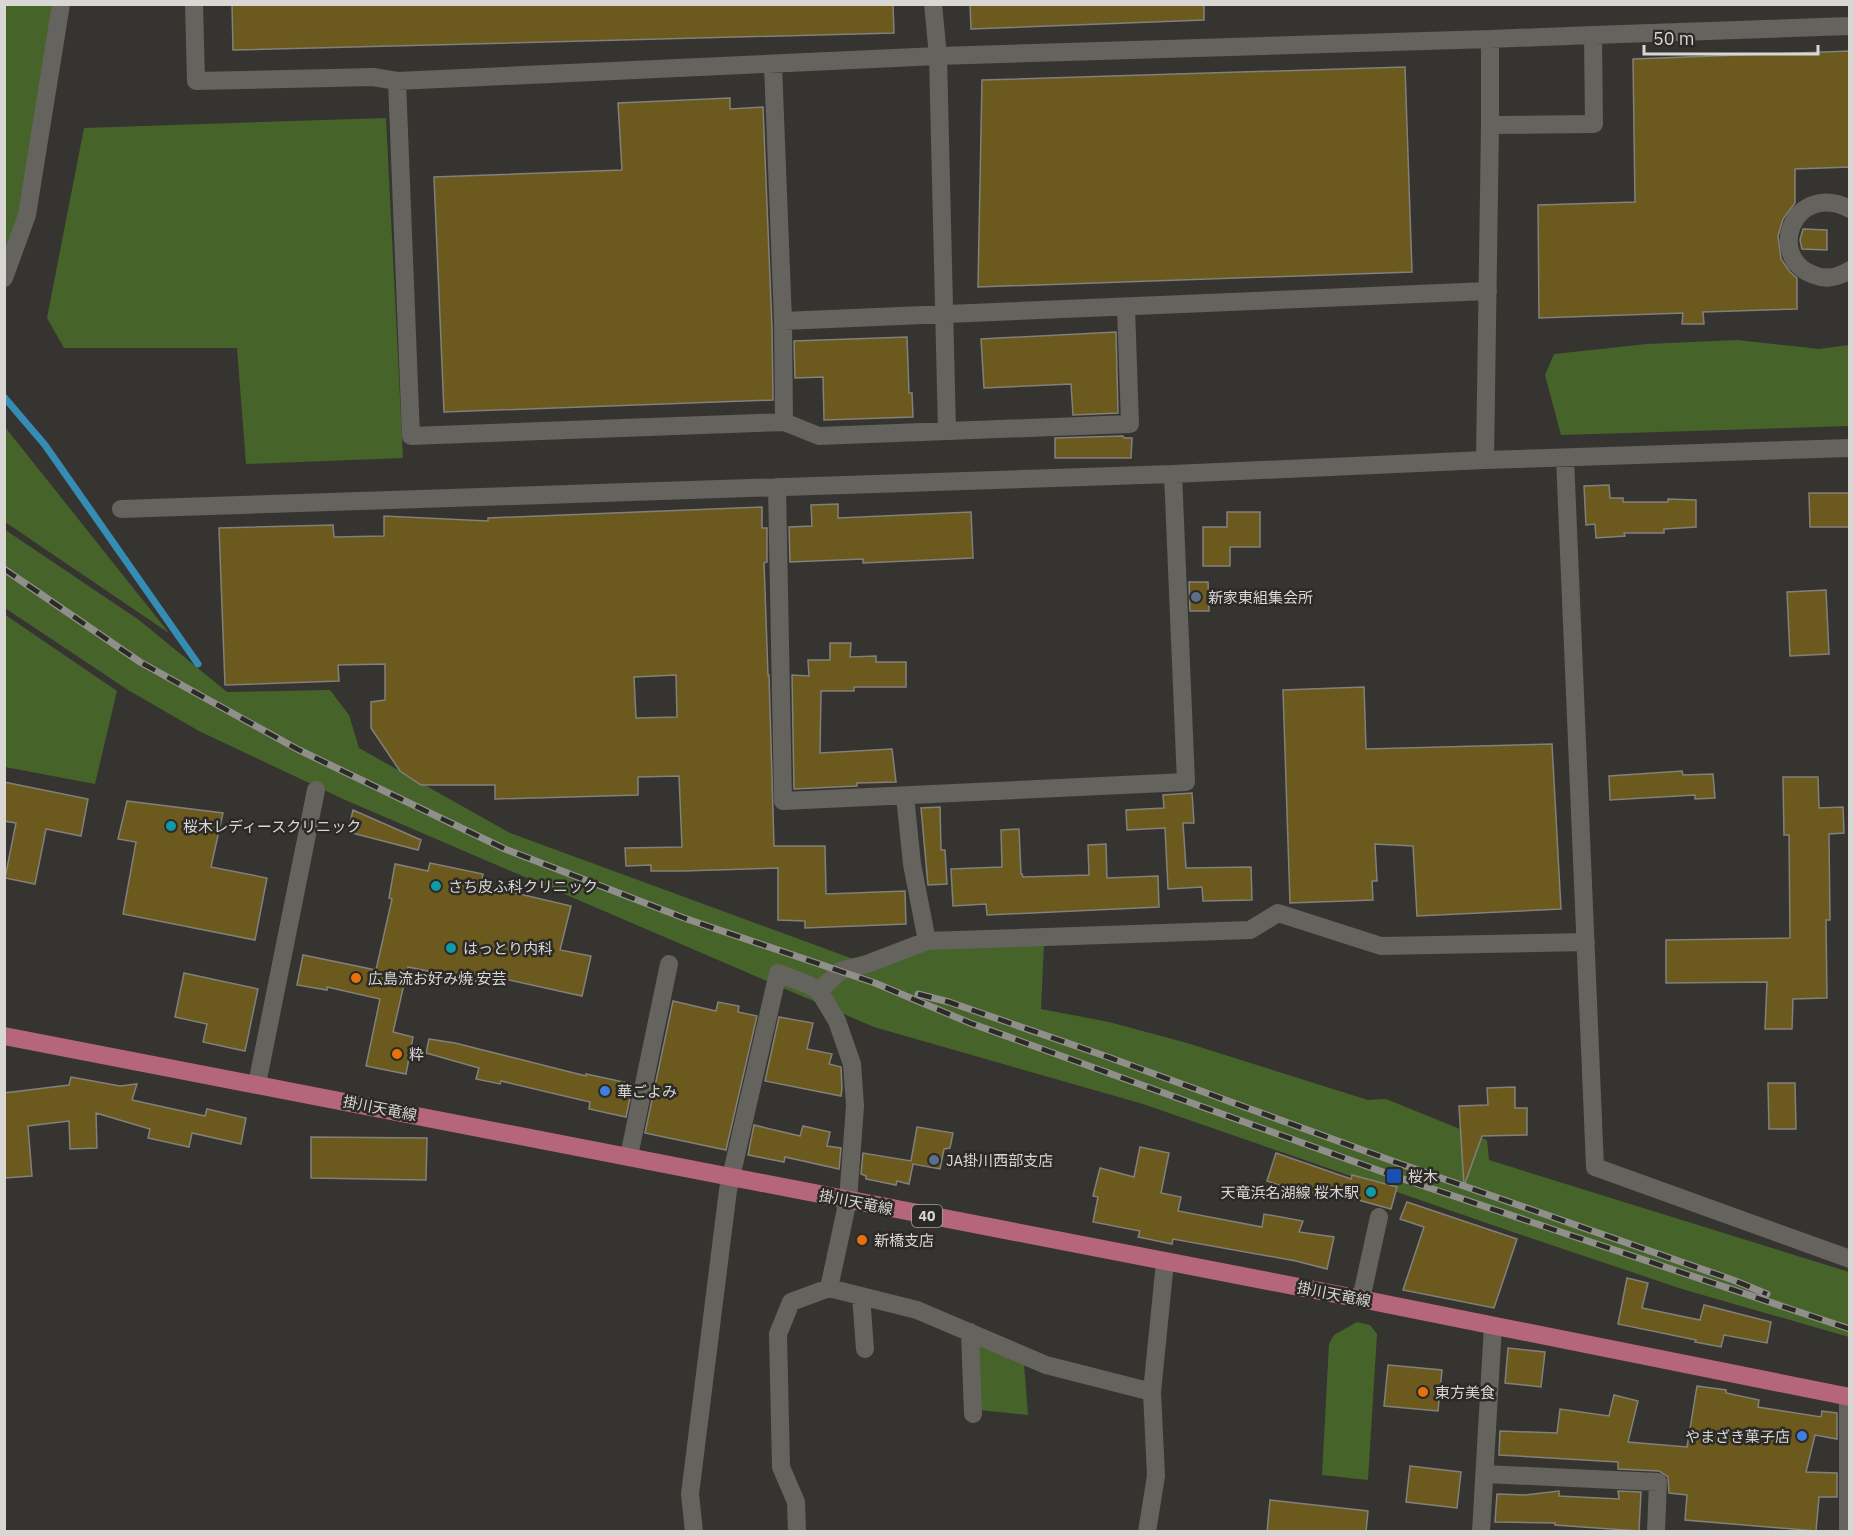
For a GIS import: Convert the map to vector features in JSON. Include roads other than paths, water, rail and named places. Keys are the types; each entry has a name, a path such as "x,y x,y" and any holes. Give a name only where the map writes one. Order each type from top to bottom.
{"main road":[{"name":"掛川天竜線","path":"4,1035 1361,1299 1849,1397"}],"street":[{"path":"4,278 27,215 61,4"},
{"path":"194,4 196,81 373,77 397,81 938,56 1850,26"},
{"path":"933,4 938,56 947,431"},
{"path":"1490,125 1594,124 1593,35"},
{"path":"1485,460 1490,39"},
{"path":"773,65 783,321 784,422"},
{"path":"397,81 411,436 784,422 819,436 1130,424 1126,307"},
{"path":"1850,209 1827,202 1814,204 1803,210 1795,219 1790,230 1788,243 1791,254 1798,265 1808,273 1832,278 1850,270"},
{"path":"783,321 1488,291"},
{"path":"121,509 1173,474 1485,460 1850,448"},
{"path":"1565,458 1595,1167 1850,1259"},
{"path":"777,487 783,801 1186,782 1173,474"},
{"path":"257,1084 316,790"},
{"path":"905,796 912,864 927,941"},
{"path":"819,991 840,971 867,964 927,941 1250,930 1278,913 1381,946 1586,942"},
{"path":"629,1156 669,964"},
{"path":"694,1532 690,1494 728,1190 778,973 819,991 837,1021 852,1064 855,1106 848,1200 829,1288"},
{"path":"1361,1299 1379,1216"},
{"path":"1147,1532 1156,1476 1152,1392 1165,1262"},
{"path":"797,1532 796,1502 781,1467 778,1334 791,1302 829,1288 917,1310 1046,1365 1152,1392"},
{"path":"861,1296 865,1349"},
{"path":"1481,1532 1493,1326"},
{"path":"970,1332 973,1414"},
{"path":"1848,1532 1849,1397"},
{"path":"1485,1474 1658,1482 1656,1532"}],"waterway":[{"path":"4,397 45,445 198,664"}],"railway":[{"path":"4,569 140,662 299,750 505,849 684,918 875,983 970,1023 1394,1176 1850,1329"},
{"path":"918,994 949,1002 1108,1057 1767,1294"}],"place":[{"name":"新家東組集会所","path":"1196,597"},
{"name":"桜木レディースクリニック","path":"171,826"},
{"name":"さち皮ふ科クリニック","path":"436,886"},
{"name":"はっとり内科","path":"451,948"},
{"name":"広島流お好み焼 安芸","path":"356,978"},
{"name":"粋","path":"397,1054"},
{"name":"華ごよみ","path":"605,1091"},
{"name":"JA掛川西部支店","path":"934,1160"},
{"name":"桜木","path":"1394,1176"},
{"name":"天竜浜名湖線 桜木駅","path":"1371,1192"},
{"name":"新橋支店","path":"862,1240"},
{"name":"東方美食","path":"1423,1392"},
{"name":"やまざき菓子店","path":"1802,1436"}]}
